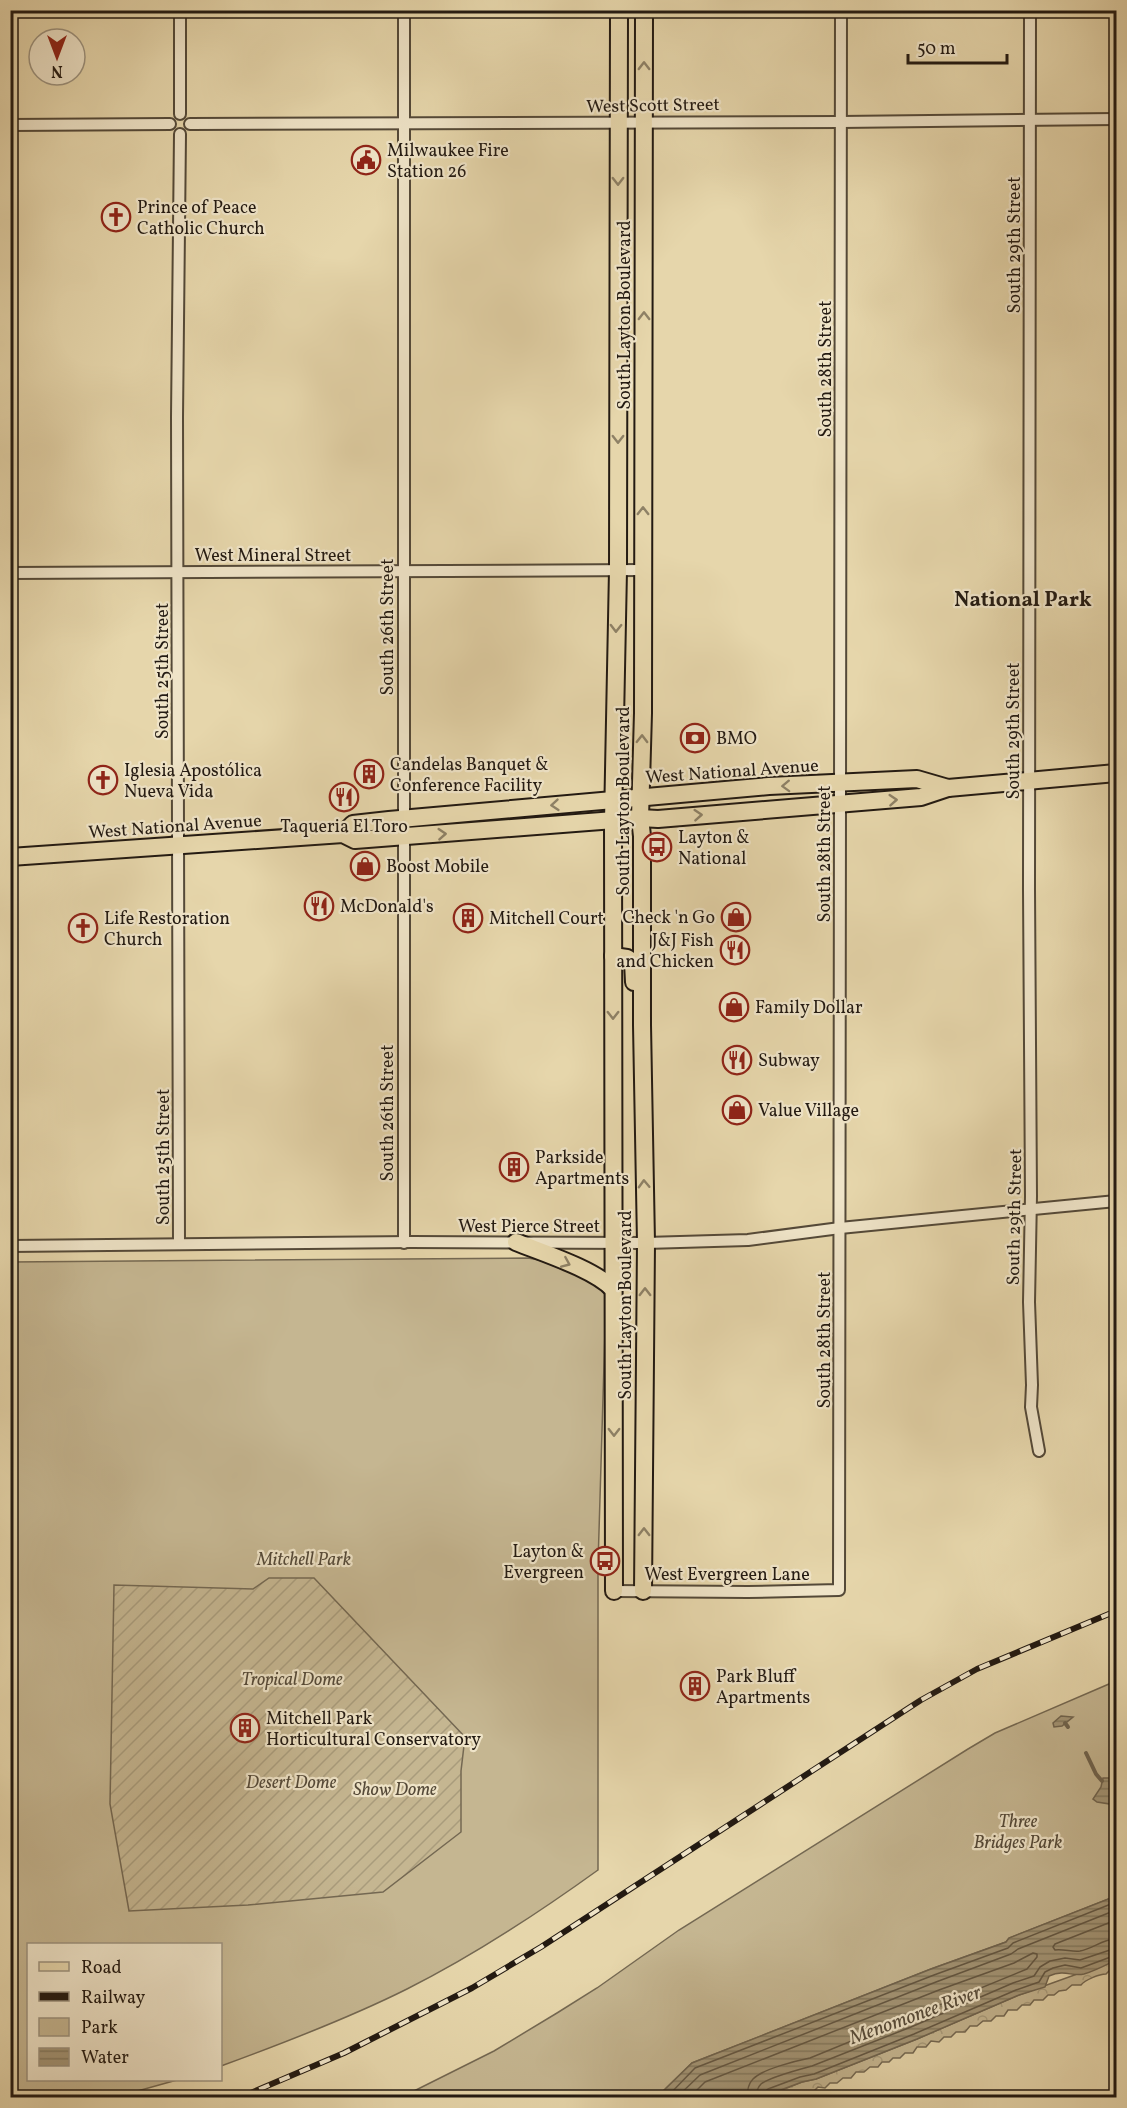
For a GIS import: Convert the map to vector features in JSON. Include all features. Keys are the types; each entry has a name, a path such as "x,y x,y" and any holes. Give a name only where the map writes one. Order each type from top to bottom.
{"main road":[{"name":"South Layton Boulevard","path":"614,1591 613,800 618,570 619,10"},
{"name":"South Layton Boulevard","path":"643,1591 646,1243 640,818 642,797 644,10"},
{"name":"West National Avenue","path":"10,857 343,834 355,840 640,818 658,819 921,797 948,788 1116,773"},
{"name":"West National Avenue","path":"343,834 353,824 742,788 917,779 948,788"},
{"path":"613,956 627,958 633,962 634,1001 642,1025"},
{"path":"516,1242 583,1270 606,1282 613,1289"}],"street":[{"path":"180,10 180,114"},
{"name":"South 26th Street","path":"404,10 402,837 404,1243"},
{"name":"South 28th Street","path":"840,1590 841,10"},
{"name":"South 29th Street","path":"1030,10 1031,1210 1029,1302 1032,1385 1030,1407 1039,1451"},
{"path":"180,114 186,116 190,124 186,132 180,134 172,130 170,124 174,116 180,114"},
{"name":"West Scott Street","path":"190,124 1116,119"},
{"path":"10,125 170,124"},
{"name":"South 25th Street","path":"180,134 177,417 180,1244"},
{"name":"West Mineral Street","path":"10,573 643,570"},
{"name":"West Pierce Street","path":"10,1246 646,1243 748,1240 840,1228 1116,1201"},
{"name":"West Evergreen Lane","path":"614,1591 840,1590"}],"green space":[{"name":"Mitchell Park","path":"528,1258 539,1260 600,1284 606,1297 598,1565 598,1870 505,1933 432,1976 338,2020 222,2066 222,1943 27,1943 27,2081 173,2081 116,2097 11,2097 10,1262"},
{"path":"269,1578 314,1578 465,1737 461,1771 461,1832 383,1892 248,1905 129,1911 110,1804 114,1585 253,1589"},
{"name":"Three Bridges Park","path":"1116,1681 1116,1896 1009,1938 1006,1942 692,2063 657,2097 400,2098 494,2051 557,2013 597,1988 679,1930 995,1733"},
{"path":"1116,1960 1116,1969 1111,1969 1106,1974 1092,1978 1081,1985 1072,1985 1054,1995 1048,1995 1043,2000 1034,2000 1030,2005 1022,2005 1017,2010 1008,2010 1004,2016 996,2016 991,2021 983,2021 977,2026 970,2026 965,2032 956,2032 939,2042 931,2041 926,2047 917,2047 913,2053 905,2053 900,2058 882,2062 878,2067 870,2067 864,2072 856,2072 851,2078 843,2078 837,2083 830,2083 825,2088 818,2087 813,2092 806,2091 801,2097 762,2098 917,2039 1019,1995"}],"water":[{"path":"1061,1716 1073,1717 1062,1726 1054,1727 1053,1723"},
{"path":"1103,1778 1116,1781 1116,1805 1097,1802 1093,1799 1101,1787"},
{"name":"Menomonee River","path":"1116,1896 1116,1960 1096,1970 1079,1975 1060,1973 1049,1976 1045,1987 1019,1995 816,2079 762,2097 657,2097 692,2063 1006,1942 1009,1938"}],"waterway":[{"path":"1065,1723 1068,1727"},
{"path":"1086,1753 1102,1781"}],"railway":[{"path":"239,2098 344,2053 472,1988 541,1947 921,1700 977,1669 1116,1611"}],"place":[{"name":"Milwaukee Fire Station 26","path":"366,160"},
{"name":"Prince of Peace Catholic Church","path":"116,217"},
{"name":"BMO","path":"695,738"},
{"name":"Candelas Banquet & Conference Facility","path":"369,774"},
{"name":"Iglesia Apostólica Nueva Vida","path":"103,780"},
{"name":"Taqueria El Toro","path":"344,797"},
{"name":"Layton & National","path":"657,847"},
{"name":"Boost Mobile","path":"365,866"},
{"name":"McDonald's","path":"319,906"},
{"name":"Check 'n Go","path":"736,917"},
{"name":"Mitchell Court","path":"468,918"},
{"name":"Life Restoration Church","path":"83,928"},
{"name":"J&J Fish and Chicken","path":"735,950"},
{"name":"Family Dollar","path":"734,1007"},
{"name":"Subway","path":"737,1060"},
{"name":"Value Village","path":"737,1110"},
{"name":"Parkside Apartments","path":"514,1167"},
{"name":"Layton & Evergreen","path":"605,1561"},
{"name":"Park Bluff Apartments","path":"695,1686"},
{"name":"Mitchell Park Horticultural Conservatory","path":"245,1728"}],"district":[{"name":"National Park","path":"1023,599"}],"park label":[{"name":"Tropical Dome","path":"292,1679"},
{"name":"Desert Dome","path":"291,1782"},
{"name":"Show Dome","path":"395,1789"}]}
